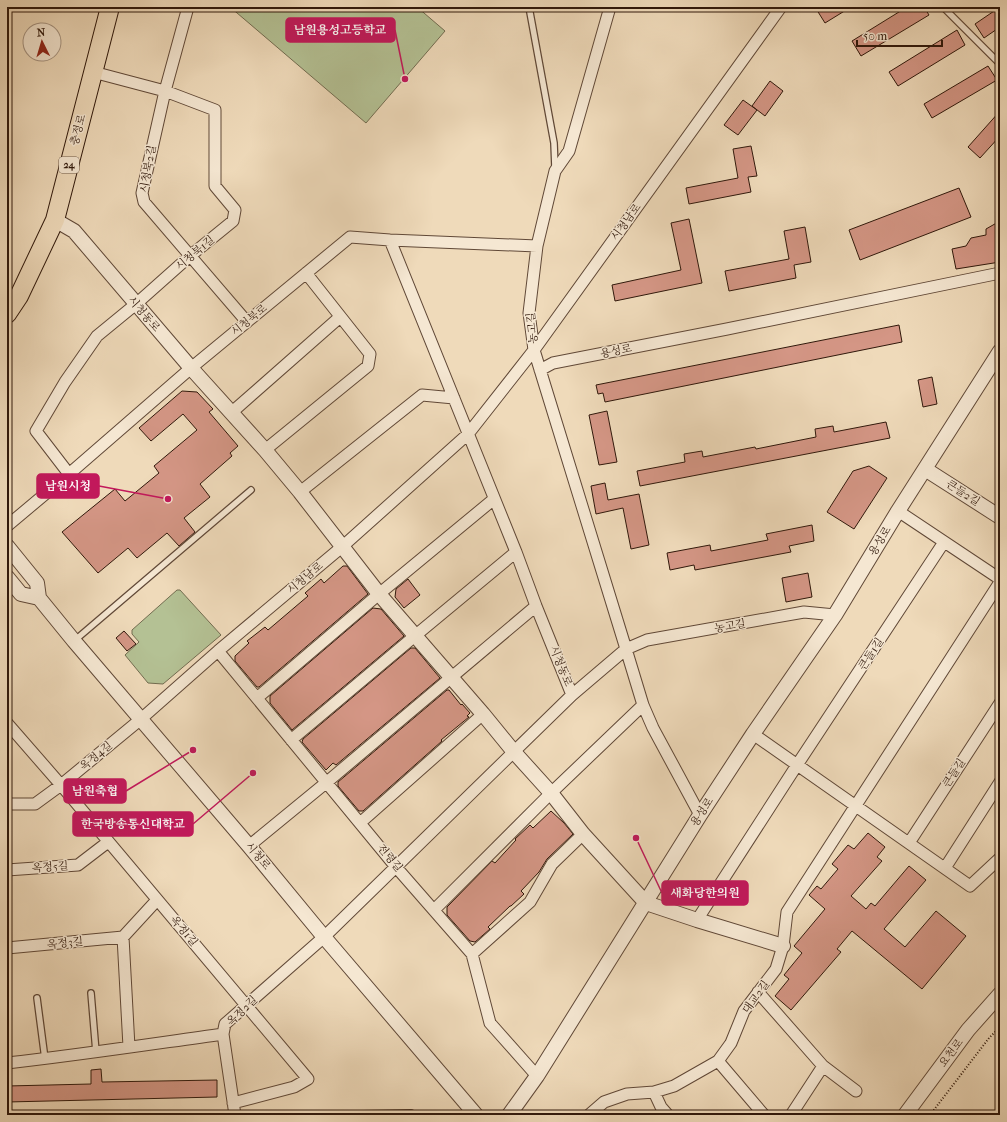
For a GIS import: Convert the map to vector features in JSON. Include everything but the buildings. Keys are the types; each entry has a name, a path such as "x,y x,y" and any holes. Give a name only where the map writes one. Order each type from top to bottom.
{"main road":[{"name":"충정로","path":"7,314 19,296 55,220 110,7"}],"street":[{"name":"시청북2길","path":"188,7 165,91 142,193 144,202 247,322"},
{"name":"농고길","path":"610,7 570,151 555,171 537,246 529,312 534,350 643,705 653,728 700,815"},
{"name":"시청남로","path":"141,720 218,651 343,546 468,434 534,350 781,7"},
{"name":"시청북1길","path":"69,474 36,431 65,382 97,336 233,221 235,210 215,186 215,110 165,91 93,72"},
{"name":"시청동로","path":"55,220 74,231 191,368 265,450 343,546 379,594 551,793 583,834 646,902"},
{"name":"시청북로","path":"7,526 191,368 350,237 537,246"},
{"path":"390,240 468,434"},
{"path":"265,450 368,366 370,354 306,273"},
{"name":"용성로","path":"540,370 553,363 1000,273"},
{"path":"231,412 340,317"},
{"name":"용성로","path":"509,1115 537,1076 700,815 753,734 835,615 898,511 1000,351"},
{"path":"300,492 422,395 454,398"},
{"name":"시청동로","path":"396,867 572,695 468,434"},
{"name":"큰들2길","path":"925,469 1000,517"},
{"path":"257,698 494,499"},
{"path":"855,806 1000,581 898,511"},
{"name":"큰들1길","path":"697,920 944,542"},
{"name":"시청로","path":"7,546 37,583 40,598 74,641 476,1115"},
{"path":"291,740 516,552"},
{"path":"7,577 21,594 40,598"},
{"path":"249,846 536,606"},
{"name":"농고길","path":"626,649 647,640 804,612 835,615"},
{"path":"572,695 626,649"},
{"name":"전령길","path":"218,651 396,867 472,954 490,1023 537,1076"},
{"name":"큰들길","path":"909,843 1000,703"},
{"path":"434,910 551,793 643,705"},
{"path":"360,823 483,714"},
{"name":"옥정4길","path":"7,804 35,804 61,785 141,720"},
{"name":"옥정1길","path":"7,723 61,785 308,1079 294,1087 233,1103"},
{"path":"753,734 970,886 1000,858"},
{"path":"945,868 1000,782"},
{"name":"대교2길","path":"589,1115 604,1102 627,1094 654,1092 674,1086 718,1061 731,1043 744,1011 776,969 782,946 786,912 855,806"},
{"path":"472,954 530,902 552,864 583,834"},
{"name":"옥정5길","path":"7,870 78,865 108,842"},
{"name":"옥정2길","path":"7,1063 96,1053 223,1034 225,1024 324,937 396,867"},
{"path":"128,1047 123,937 157,900"},
{"path":"646,902 697,920 782,946"},
{"name":"옥정3길","path":"7,948 123,937"},
{"path":"758,992 822,1066 856,1091"},
{"name":"요천로","path":"904,1115 968,1030 1000,994"},
{"path":"223,1034 235,1115"},
{"path":"718,1061 764,1115"},
{"path":"791,1115 822,1066"},
{"path":"654,1092 661,1107 668,1115"}],"lane":[{"path":"529,7 554,142 555,171"},
{"path":"943,7 1000,64"},
{"path":"74,641 251,490"},
{"path":"91,993 96,1053"},
{"path":"37,998 45,1059"},
{"path":"342,1115 411,1113 411,1115"}],"path":[{"path":"930,1115 1000,1027"}],"green space":[{"path":"230,7 417,7 445,31 366,123"},
{"path":"177,590 180,590 221,635 163,684 148,683 125,655 139,642 132,634 132,630"}],"place":[{"name":"남원용성고등학교","path":"405,79"},
{"name":"남원시청","path":"168,499"},
{"name":"남원축협","path":"193,750"},
{"name":"한국방송통신대학교","path":"253,773"},
{"name":"새화당한의원","path":"636,838"}]}
